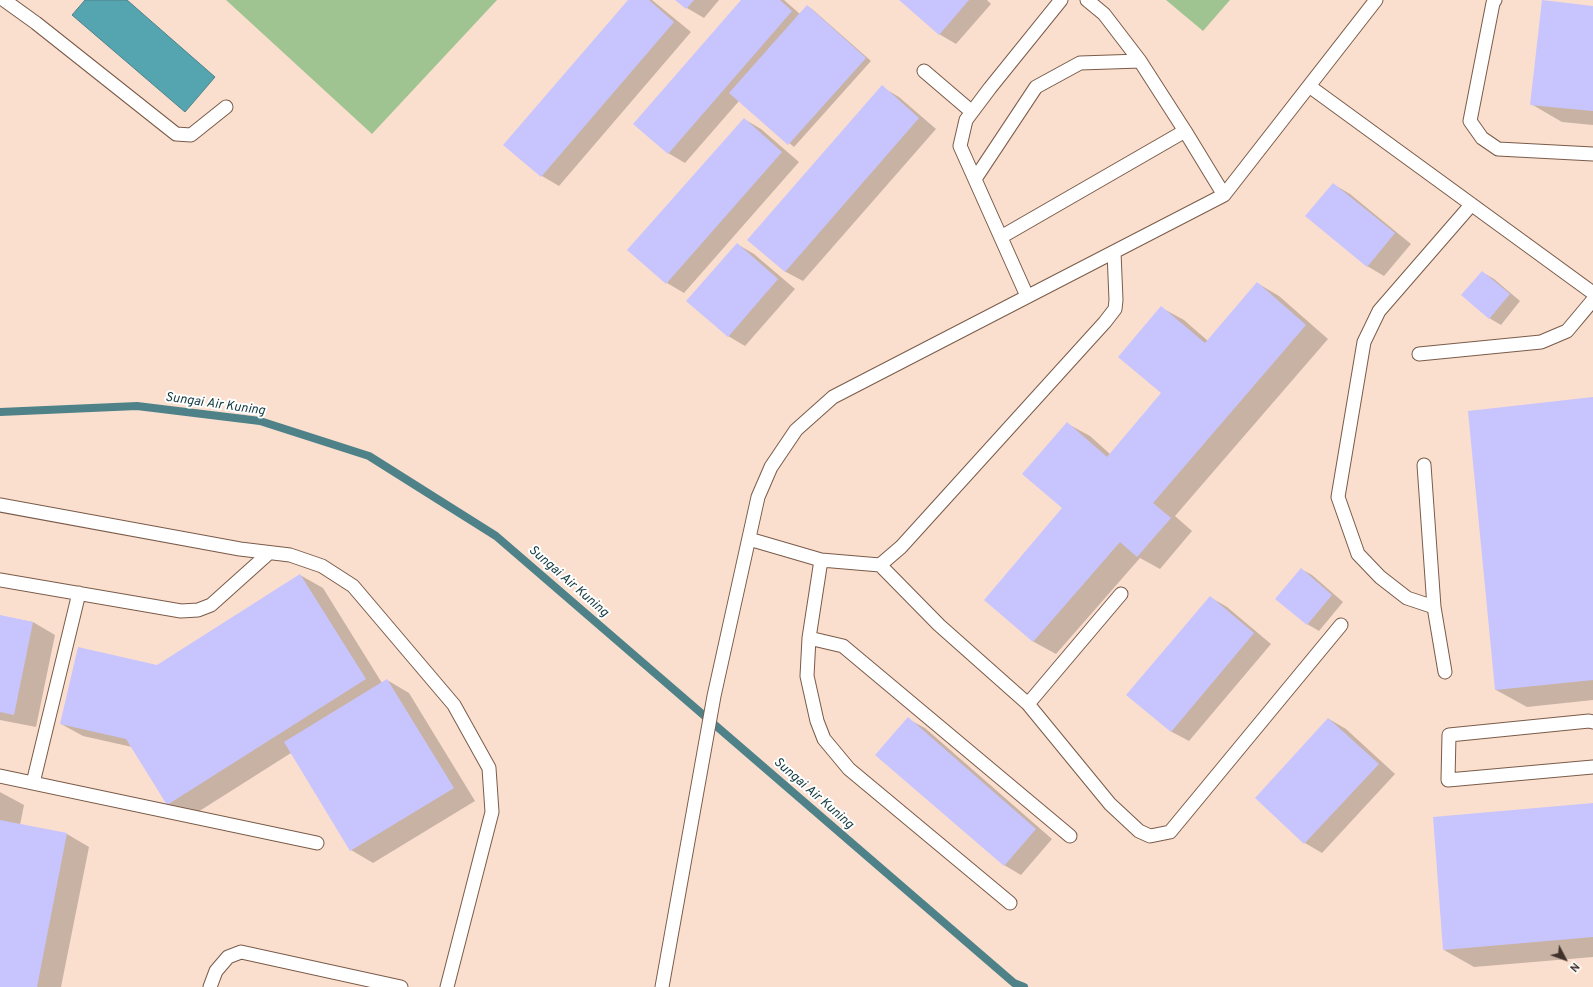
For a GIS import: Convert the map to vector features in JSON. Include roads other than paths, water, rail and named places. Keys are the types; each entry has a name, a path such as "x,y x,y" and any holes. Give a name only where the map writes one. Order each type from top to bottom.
{"lane":[{"path":"4,0 36,23 176,134 191,135 226,107"},
{"path":"1027,296 960,146 966,120 1061,0"},
{"path":"1087,0 1104,14 1140,61 1185,130 1224,196"},
{"path":"662,987 714,696 758,497 771,467 796,430 832,397 1224,196 1376,0"},
{"path":"1495,0 1493,3 1470,121 1482,138 1498,149 1593,154"},
{"path":"975,179 1036,88 1080,63 1140,61"},
{"path":"924,71 972,112"},
{"path":"1308,86 1593,293"},
{"path":"1001,237 1185,130"},
{"path":"1434,607 1407,598 1380,577 1358,554 1338,497 1364,342 1379,311 1471,205"},
{"path":"880,565 901,547 1105,322 1114,308 1116,300 1114,252"},
{"path":"1419,354 1541,342 1567,330 1593,300"},
{"path":"1424,465 1434,607 1445,672"},
{"path":"0,505 240,549 290,555 322,566 353,586 454,705 489,768 492,812 447,987"},
{"path":"749,539 821,560 880,565 939,625 1028,704 1110,804 1139,831 1150,836 1170,832 1341,625"},
{"path":"0,580 181,611 198,610 211,605 269,553"},
{"path":"821,560 809,638 807,676 817,721 824,739 848,769 1010,903"},
{"path":"33,783 79,593"},
{"path":"1028,704 1122,594"},
{"path":"809,638 843,646 1070,836"},
{"path":"1593,722 1589,721 1449,735 1448,780 1593,767"},
{"path":"0,776 317,843"},
{"path":"210,987 216,971 228,957 241,952 401,987"}],"water":[{"path":"85,0 127,0 215,77 185,112 72,15"}],"waterway":[{"name":"Sungai Air Kuning","path":"0,412 137,406 260,421 369,456 496,536 1014,983 1024,987"}]}
